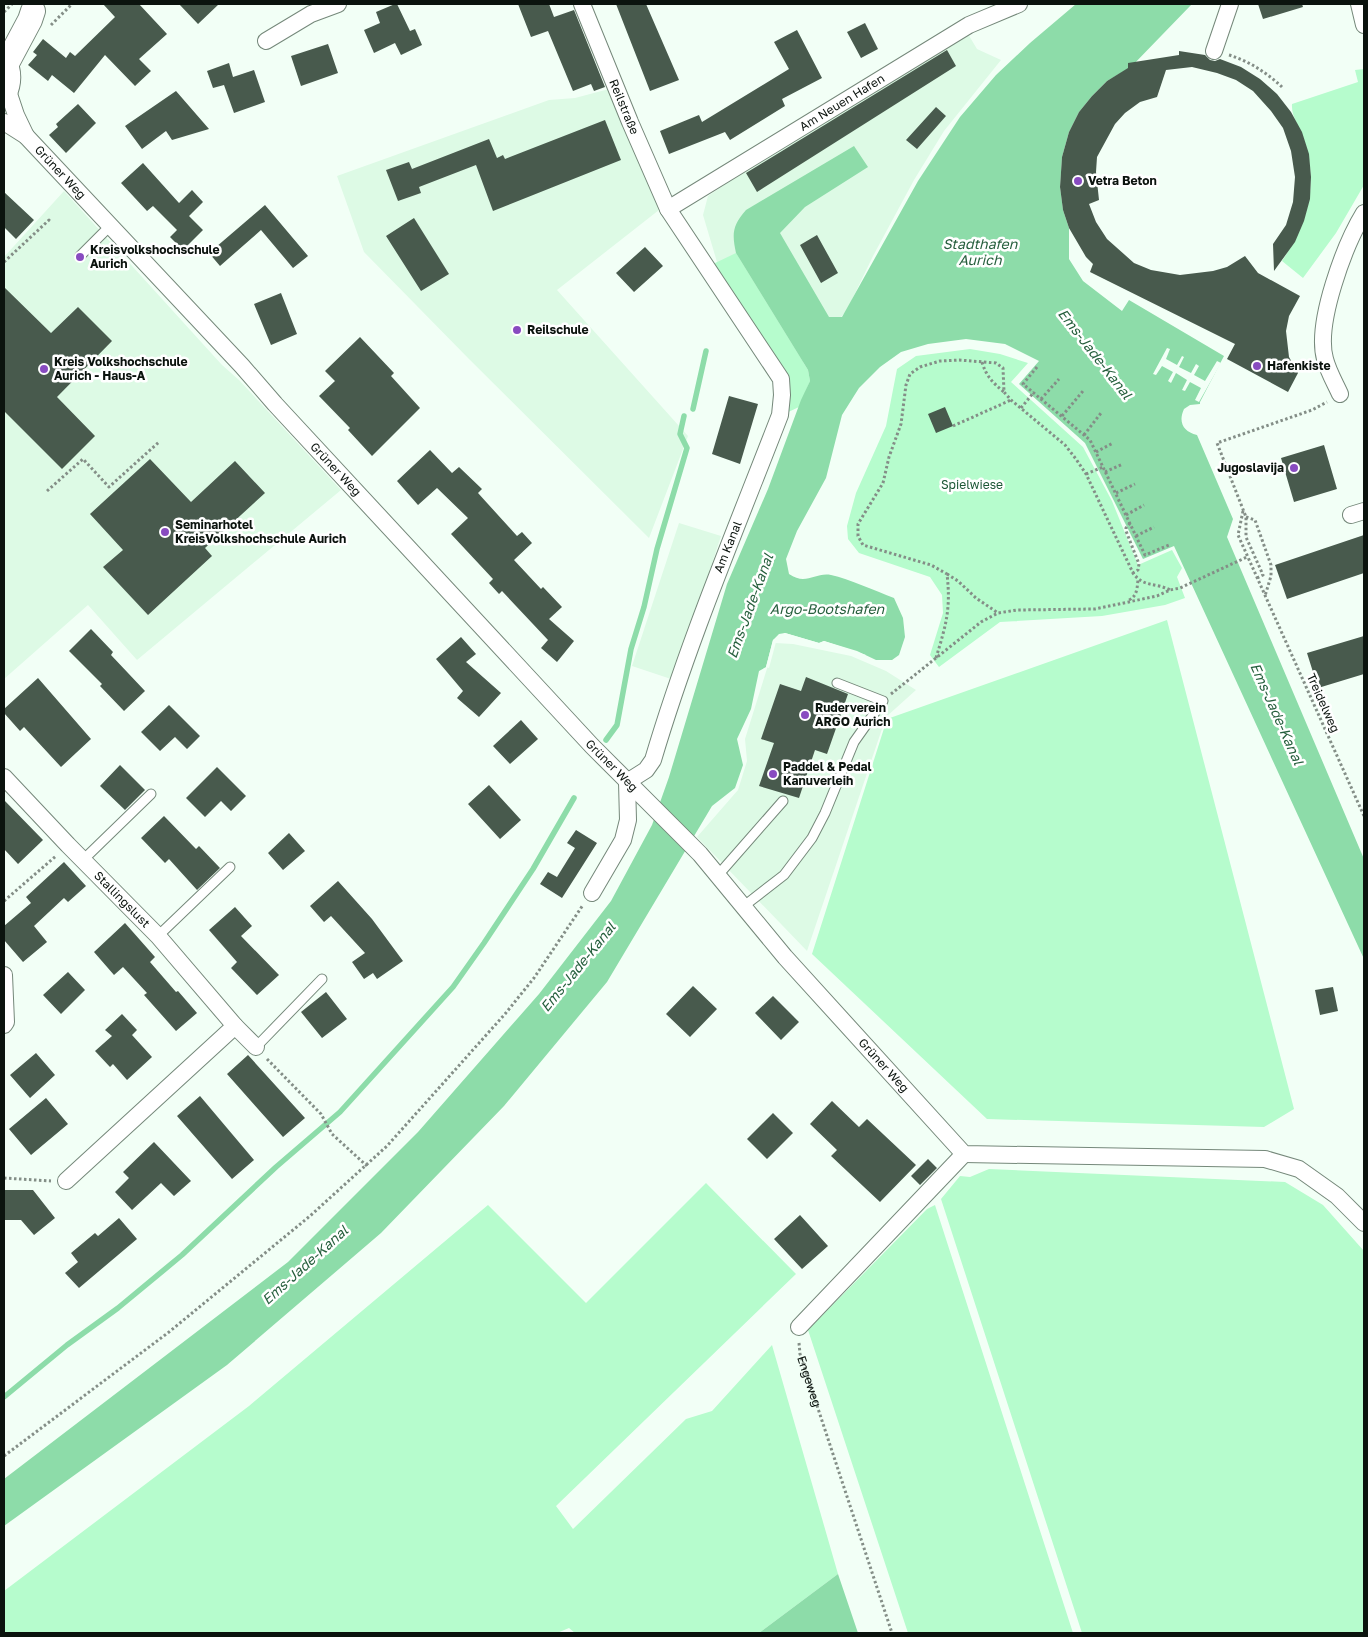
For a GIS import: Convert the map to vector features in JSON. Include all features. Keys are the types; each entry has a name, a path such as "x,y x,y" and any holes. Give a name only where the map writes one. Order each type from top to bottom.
{"main road":[{"path":"4,30 28,6"},
{"path":"5,77 30,20 28,6"}],"street":[{"path":"266,41 310,14 338,4"},
{"name":"Reilstraße","path":"582,4 668,209"},
{"name":"Am Neuen Hafen","path":"668,209 969,25 1018,4"},
{"path":"1214,51 1230,4"},
{"path":"1359,4 1364,25"},
{"name":"Grüner Weg","path":"5,77 16,115 26,136"},
{"name":"Grüner Weg","path":"4,122 26,136 627,782 700,854 786,958 964,1154"},
{"name":"Am Kanal","path":"627,782 646,770 653,760 679,678 724,556 780,415 782,395 781,379 668,209"},
{"path":"1340,394 1325,359 1323,335 1327,311 1342,259 1364,213"},
{"name":"Stallingslust","path":"4,777 158,936 256,1048"},
{"path":"592,893 623,840 628,820 627,782"},
{"path":"4,975 6,1022 4,1025"},
{"path":"66,1181 235,1026"},
{"path":"798,1327 964,1154 1266,1159 1299,1169 1337,1196 1364,1223"}],"lane":[{"path":"80,256 110,226"},
{"path":"744,906 784,875 812,838 825,813 854,742 883,701 837,683"},
{"path":"83,860 151,794"},
{"path":"718,874 783,801"},
{"path":"158,936 230,867"},
{"path":"256,1048 322,979"}],"path":[{"path":"4,12 28,6"},
{"path":"1214,51 1239,58 1259,69 1282,87"},
{"path":"4,262 48,220 50,222"},
{"path":"998,613 976,598 958,580 931,565 864,545 858,536 858,524 883,483 889,457 901,424 906,385 910,374 920,367 940,361 960,360 996,364 1003,368 1004,392"},
{"path":"982,362 985,374 992,383 1065,445 1086,474 1138,580 1170,590"},
{"path":"1037,367 1023,384 1090,440 1145,555 1169,545"},
{"path":"1042,399 1059,379"},
{"path":"1062,416 1083,391"},
{"path":"1021,408 1034,392"},
{"name":"Treidelweg","path":"1257,578 1263,575 1246,537 1246,517 1217,443 1312,410 1340,394"},
{"path":"953,426 1011,400"},
{"path":"1084,435 1101,413"},
{"path":"48,491 83,459 109,487 159,442"},
{"path":"1096,452 1114,443"},
{"path":"1106,472 1124,464"},
{"path":"1086,474 1103,467"},
{"path":"1116,493 1134,484"},
{"path":"1126,514 1144,505"},
{"name":"Treidelweg","path":"1243,511 1238,535 1364,816"},
{"name":"Treidelweg","path":"1246,517 1255,520 1271,565 1272,576 1265,597"},
{"path":"1130,523 1126,531 1139,564 1138,570 1133,573"},
{"path":"1136,536 1154,527"},
{"path":"883,701 981,622 998,613 1017,610 1095,609 1157,596 1180,588 1247,557"},
{"path":"936,658 949,613 947,574"},
{"path":"1124,603 1133,598 1137,591 1138,580"},
{"path":"4,901 68,845"},
{"path":"4,1456 169,1332 310,1216 367,1166 400,1133 505,1014 534,978 592,893"},
{"path":"256,1048 323,1118 330,1131 351,1153 367,1166"},
{"path":"4,1178 66,1181"},
{"name":"Engeweg","path":"798,1327 800,1354 892,1633"}],"shaded area":[{"path":"968,34 977,49 1001,60 944,131 914,180 873,256 847,310 794,374 717,262 703,215 708,196 742,173"},
{"name":"Reilschule","path":"609,89 659,210 557,290 688,436 649,538 364,252 337,176 549,100 575,98"},
{"path":"64,191 222,365 239,380 341,490 137,660 88,605 4,679 4,257"},
{"path":"679,523 721,536 674,680 632,666"},
{"path":"775,643 793,644 851,656 886,671 916,690 886,717 807,951 697,837 738,790 747,761 745,739"}],"green space":[{"path":"1364,69 1364,185 1336,233 1303,278 1282,261 1299,232 1304,218 1308,203 1311,173 1304,140 1294,118 1292,104 1358,82 1355,70"},
{"path":"736,253 808,370 810,381 799,407 784,414 786,392 713,264"},
{"name":"Spielwiese","path":"970,349 1000,354 1028,363 1011,382 1083,447 1112,501 1138,565 1172,550 1182,568 1177,577 1185,598 1165,605 1102,616 1000,622 939,667 930,655 943,613 942,595 930,577 859,553 848,539 847,526 856,493 886,426 897,369 916,356"},
{"path":"1167,620 1294,1109 1264,1127 987,1119 812,954 887,719"},
{"path":"989,1169 1285,1182 1323,1205 1364,1251 1364,1633 1082,1633 941,1199 960,1176 970,1177"},
{"path":"706,1183 796,1274 556,1506 573,1529 686,1419 712,1411 772,1345 838,1574 759,1633 575,1633 569,1628 557,1633 4,1633 4,1591 249,1406 488,1205 586,1303"},
{"path":"935,1205 1073,1633 908,1633 808,1330 927,1209"}],"water":[{"path":"1076,4 1192,4 1131,67 1107,81 1092,96 1079,112 1069,132 1062,157 1060,187 1063,210 1069,228 1069,259 1083,281 1122,311 1129,300 1224,356 1200,404 1190,405 1184,409 1182,422 1188,432 1197,435 1233,519 1227,537 1364,859 1364,959 1174,546 1143,559 1085,443 1019,384 1039,361 1005,344 966,339 928,344 901,352 880,367 859,388 842,415 826,478 797,531 786,559 789,574 800,579 831,575 894,598 903,618 905,637 899,655 892,660 876,660 857,651 824,641 819,643 785,633 773,640 766,667 759,671 751,709 737,739 743,765 735,788 712,806 607,982 504,1106 381,1233 227,1365 4,1526 4,1479 288,1262 418,1132 539,994 611,901 652,825 669,777 727,584 768,489 801,400 810,381 808,370 736,253 734,230 741,216 746,210 854,146 868,167 805,207 780,233 829,317 842,317 918,181 960,117 996,75"},
{"path":"838,1574 858,1633 759,1633"}],"pier":[{"path":"1167,348 1170,349 1166,359 1177,365 1182,356 1184,357 1179,367 1191,373 1196,364 1199,366 1194,375 1205,381 1217,361 1221,363 1199,402 1195,400 1201,388 1190,382 1185,391 1182,390 1187,380 1176,373 1171,383 1168,381 1173,372 1162,366 1156,375 1153,374"},
{"path":"785,633 819,643 824,641 866,655 863,657 824,644 819,646 785,635 776,642 769,668 766,667 773,640 779,634"}],"building":[{"path":"103,4 139,4 167,34 139,59 151,71 135,86 105,55 74,93 52,75 48,81 28,65 37,55 33,52 43,39 66,58 70,52 75,56 115,17"},
{"path":"179,4 219,4 198,24"},
{"path":"397,4 410,31 415,29 422,45 401,55 395,43 374,53 364,30 380,23 376,12"},
{"path":"518,4 549,4 554,17 574,10 605,87 594,91 591,84 573,91 548,31 531,37"},
{"path":"616,4 646,4 679,80 650,91"},
{"path":"1258,4 1302,4 1303,7 1263,19"},
{"path":"865,23 878,49 861,58 847,32"},
{"path":"797,30 822,78 782,99 785,106 730,140 725,132 669,154 660,131 699,115 702,122 789,69 774,42"},
{"path":"328,44 338,73 301,86 291,56"},
{"path":"947,50 956,66 757,192 746,173"},
{"name":"Vetra Beton","path":"1179,51 1205,55 1210,60 1220,59 1241,67 1260,79 1277,94 1291,112 1302,132 1309,154 1311,177 1310,199 1304,221 1295,242 1274,271 1273,244 1286,225 1293,202 1295,177 1291,151 1283,128 1253,91 1236,80 1192,67 1166,70 1157,97 1140,102 1125,113 1115,124 1097,157 1096,172 1099,200 1089,204 1096,222 1107,239 1134,263 1151,270 1180,275 1213,271 1227,267 1245,256 1258,273 1300,296 1289,316 1286,331 1289,357 1298,373 1288,392 1227,359 1235,344 1090,272 1093,264 1086,257 1069,228 1063,210 1060,187 1062,157 1069,132 1079,112 1107,81 1128,68 1128,63 1179,55"},
{"path":"229,63 233,77 254,70 265,102 234,113 224,85 213,88 207,71"},
{"path":"176,91 209,129 172,140 166,131 142,149 125,126"},
{"path":"78,104 96,123 66,153 49,135 58,127 56,124"},
{"path":"936,107 946,116 917,149 906,140"},
{"path":"605,120 621,160 493,211 476,165 419,187 421,193 398,201 386,170 409,162 412,169 489,139 497,158 503,155 505,159"},
{"path":"143,163 179,203 192,190 203,202 189,216 203,230 183,250 170,237 177,230 153,206 147,211 121,183"},
{"path":"4,192 34,220 16,239 4,227"},
{"path":"265,205 308,256 293,268 261,230 220,266 209,253"},
{"path":"414,218 449,274 421,291 386,236"},
{"path":"817,235 838,273 821,283 800,245"},
{"path":"645,247 663,266 634,292 616,273"},
{"name":"Kreis Volkshochschule Aurich - Haus-A","path":"4,287 51,333 78,307 112,341 57,397 95,436 62,469 4,411"},
{"path":"281,293 297,334 271,345 254,304"},
{"path":"360,337 394,373 391,376 420,408 372,456 348,430 350,428 319,396 335,381 325,371"},
{"path":"729,396 758,404 740,464 712,454"},
{"path":"945,407 953,426 936,433 928,414"},
{"path":"1324,445 1337,489 1294,502 1281,458"},
{"path":"430,450 452,473 459,467 482,489 478,493 517,536 522,532 532,543 514,560 541,589 543,587 562,607 549,619 574,641 557,662 541,648 548,640 502,591 499,594 489,583 493,579 451,534 468,518 437,488 418,505 397,481"},
{"name":"Seminarhotel KreisVolkshochschule Aurich","path":"150,459 191,502 235,461 265,493 205,548 212,556 148,615 103,567 123,550 90,514"},
{"path":"1364,535 1364,573 1287,599 1275,565"},
{"path":"91,629 113,652 111,655 145,691 124,711 100,686 102,684 69,651"},
{"path":"1364,636 1364,674 1318,688 1307,653"},
{"path":"461,637 476,654 466,662 501,693 479,717 457,698 463,691 436,659"},
{"name":"Ruderverein ARGO Aurich","path":"806,677 848,694 827,754 815,750 799,798 759,786 774,743 761,739 780,684 801,691"},
{"path":"38,678 91,739 61,767 24,727 20,731 4,713 4,709"},
{"path":"169,705 200,736 187,749 175,737 160,751 141,732"},
{"path":"521,720 538,739 510,764 493,746"},
{"path":"120,765 145,790 125,810 100,786"},
{"path":"217,767 246,796 231,811 221,801 205,817 186,798"},
{"path":"489,785 521,820 500,839 468,804"},
{"path":"4,800 43,840 18,864 4,849"},
{"path":"164,816 196,849 199,846 220,868 197,890 169,859 165,863 141,838"},
{"path":"576,830 597,843 562,898 540,884 548,872 557,877 575,848 567,843"},
{"path":"289,833 305,851 283,870 268,853"},
{"path":"64,862 86,886 68,902 64,898 34,926 47,942 23,962 4,940 4,926 31,903 26,897"},
{"path":"338,881 372,919 403,961 377,979 373,973 364,979 352,962 365,953 331,916 324,922 310,906"},
{"path":"235,907 252,926 241,936 279,975 257,995 231,968 237,962 209,930"},
{"path":"125,923 155,957 150,962 197,1013 176,1031 144,995 147,993 123,967 114,975 94,952"},
{"path":"68,972 85,990 61,1014 43,995"},
{"path":"693,986 717,1009 690,1037 666,1014"},
{"path":"1333,987 1338,1011 1320,1015 1315,990"},
{"path":"326,992 347,1019 322,1038 301,1012"},
{"path":"773,996 799,1022 781,1040 755,1013"},
{"path":"122,1014 137,1030 132,1035 152,1057 127,1080 113,1064 110,1067 95,1051 112,1036 105,1030"},
{"path":"36,1053 55,1075 30,1098 10,1075"},
{"path":"248,1055 305,1118 283,1137 227,1074"},
{"path":"200,1096 254,1160 232,1179 177,1116"},
{"path":"46,1098 68,1124 31,1155 9,1129"},
{"path":"832,1101 859,1127 867,1119 916,1165 880,1202 831,1156 837,1150 810,1124"},
{"path":"773,1113 793,1133 767,1159 747,1139"},
{"path":"154,1142 191,1181 174,1196 161,1183 132,1210 115,1192 129,1178 123,1172"},
{"path":"928,1159 937,1168 920,1185 911,1176"},
{"path":"4,1190 33,1190 55,1218 34,1235 21,1220 4,1220"},
{"path":"800,1215 828,1246 802,1269 774,1239"},
{"path":"119,1218 137,1239 79,1288 65,1273 78,1262 71,1253 95,1233 98,1236"}],"waterway":[{"path":"693,409 706,351"},
{"path":"606,740 617,725 631,649 644,607 657,549 687,448 680,434 684,416"},
{"path":"4,1397 67,1345 118,1308 182,1255 276,1167 340,1112 453,987 533,869 574,798"}],"place":[{"name":"Vetra Beton","path":"1078,181"},
{"name":"Kreisvolkshochschule Aurich","path":"80,257"},
{"name":"Reilschule","path":"517,330"},
{"name":"Hafenkiste","path":"1257,366"},
{"name":"Kreis Volkshochschule Aurich - Haus-A","path":"44,369"},
{"name":"Jugoslavija","path":"1294,468"},
{"name":"Seminarhotel KreisVolkshochschule Aurich","path":"165,532"},
{"name":"Ruderverein ARGO Aurich","path":"805,715"},
{"name":"Paddel & Pedal Kanuverleih","path":"773,774"}],"water label":[{"name":"Stadthafen Aurich","path":"980,252"},
{"name":"Ems-Jade-Kanal","path":"1095,354"},
{"name":"Ems-Jade-Kanal","path":"750,606"},
{"name":"Argo-Bootshafen","path":"827,609"},
{"name":"Ems-Jade-Kanal","path":"1277,714"},
{"name":"Ems-Jade-Kanal","path":"578,967"},
{"name":"Ems-Jade-Kanal","path":"305,1265"}]}
